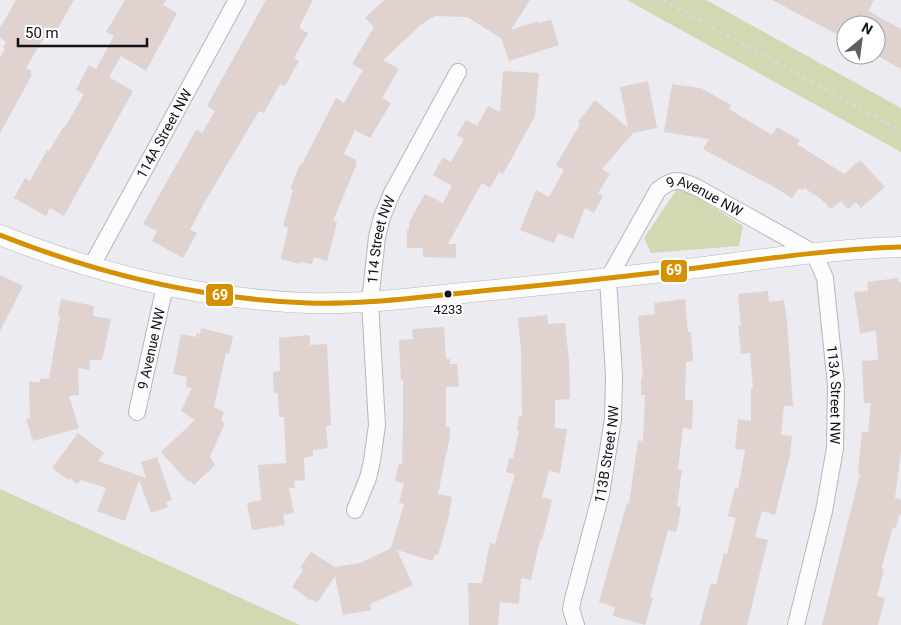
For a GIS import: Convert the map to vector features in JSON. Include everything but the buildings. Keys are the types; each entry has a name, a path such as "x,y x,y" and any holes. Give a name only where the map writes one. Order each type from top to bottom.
{"street":[{"name":"114A Street NW","path":"91,267 237,0"},
{"name":"114 Street NW","path":"355,510 368,478 377,425 370,302 376,247 387,204 458,72"},
{"name":"9 Avenue NW","path":"608,279 658,190 667,183 676,180 696,186 814,253"},
{"path":"0,235 60,258 165,286 264,300 309,303 370,302 608,279 814,253 901,247"},
{"name":"113A Street NW","path":"796,625 824,512 835,448 836,386 825,278 814,253"},
{"name":"113B Street NW","path":"576,625 571,609 601,494 613,419 614,376 608,279"},
{"name":"9 Avenue NW","path":"137,412 165,286"}],"path":[{"path":"663,0 901,131"}],"green space":[{"path":"627,0 706,0 901,108 901,152"},
{"path":"679,186 743,226 739,246 651,253 644,238"},
{"path":"0,489 300,625 0,625"}],"transit line":[{"name":"69","path":"0,235 75,262 151,282 229,296 268,301 308,303 370,302 612,278 824,252 901,247"}],"place":[{"name":"4233","path":"448,294"}]}
